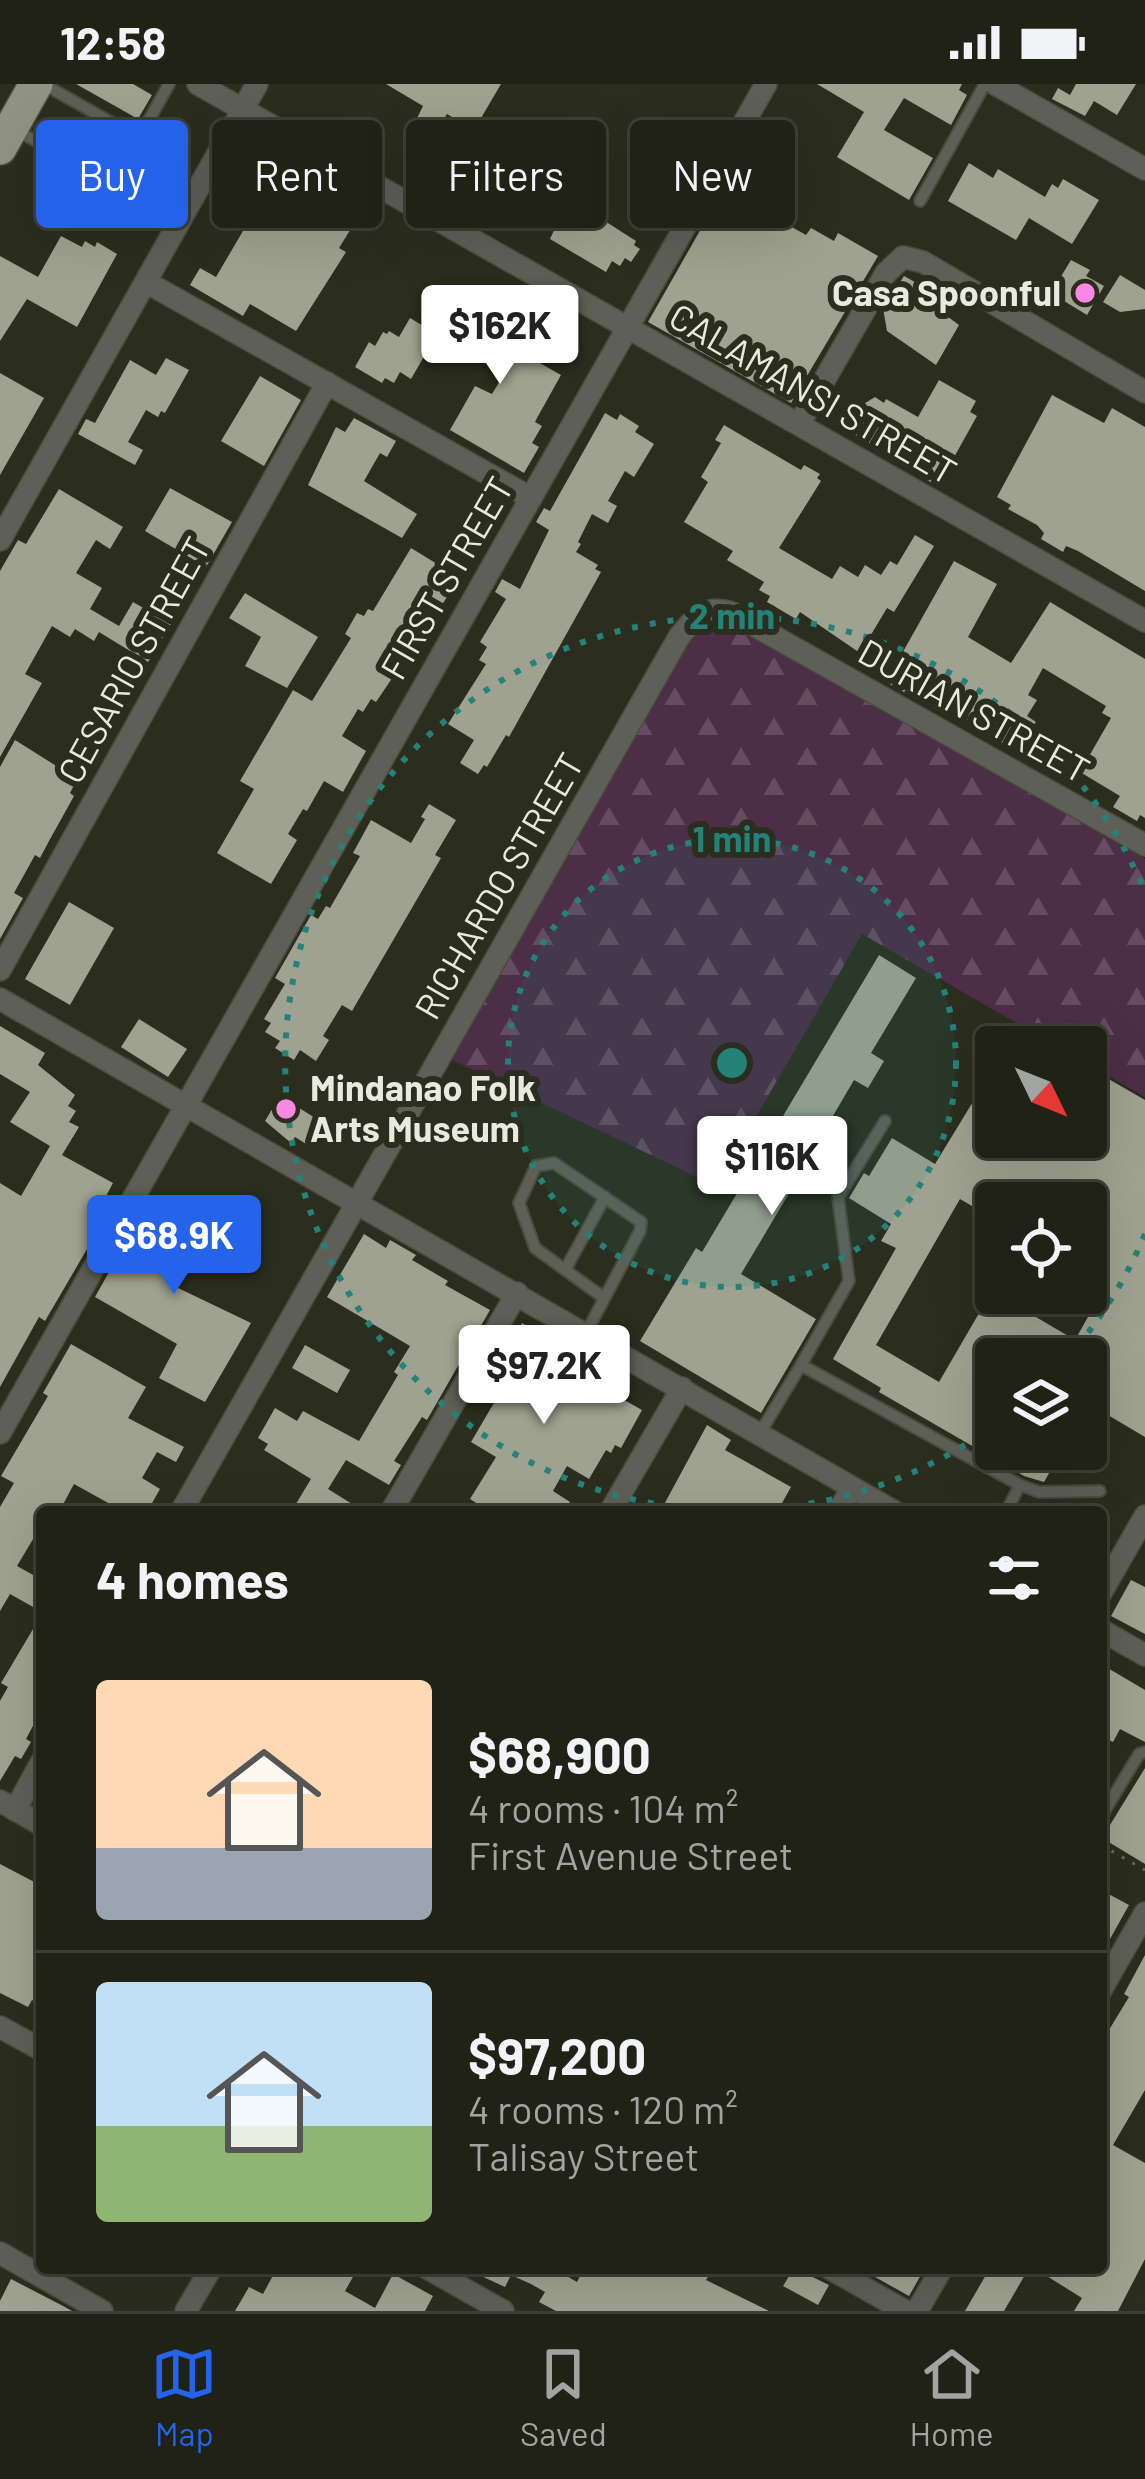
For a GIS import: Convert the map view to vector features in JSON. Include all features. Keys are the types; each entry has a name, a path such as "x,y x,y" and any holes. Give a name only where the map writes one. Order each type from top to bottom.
{"main road":[{"path":"6,138 40,84"}],"street":[{"name":"CALAMANSI STREET","path":"198,84 1145,621"},
{"path":"0,540 257,84"},
{"name":"FIRST STREET","path":"0,1433 766,84"},
{"path":"995,84 1145,169"},
{"path":"799,424 886,273 903,257 923,262 1145,392"},
{"path":"146,282 531,498"},
{"name":"CESARIO STREET","path":"0,970 327,383"},
{"name":"DURIAN STREET","path":"704,611 718,608 732,613 1145,845"},
{"name":"RICHARDO STREET","path":"185,1506 679,638 704,611"},
{"path":"0,999 885,1506"},
{"path":"394,1506 517,1293"},
{"path":"613,1506 682,1388"},
{"path":"841,1506 852,1487"},
{"path":"1107,1582 1145,1516"},
{"path":"1107,1633 1145,1655"},
{"path":"36,1769 8,1805 36,1821"},
{"path":"1107,1980 1145,1913"},
{"path":"0,2026 36,2047"},
{"path":"0,2254 102,2311"},
{"path":"186,2311 208,2274"},
{"path":"438,2274 503,2311"},
{"path":"840,2274 905,2311"},
{"path":"917,2311 939,2274"}],"lane":[{"path":"40,84 139,138 169,84"},
{"path":"920,202 985,84"},
{"path":"6,138 36,151"},
{"path":"760,1434 850,1281 838,1198 885,1121"},
{"path":"586,1333 640,1231 641,1222 554,1163 536,1166 519,1203 535,1248 604,1298"},
{"path":"565,1270 605,1197"},
{"path":"801,1365 1020,1486 1040,1492 1100,1491"},
{"path":"1009,1506 1020,1486"},
{"path":"1107,1807 1138,1754 1145,1752"}],"path":[{"path":"1107,1848 1145,1870"}],"green space":[{"path":"709,618 734,623 1145,859 1145,1097 1107,1075 1107,1026 1022,1026 862,934 716,1186 452,1060 687,638"}],"building":[{"path":"76,84 133,84 152,95 138,119"},
{"path":"386,84 501,84 480,120 457,120 447,114 443,120 420,120 417,118 423,106"},
{"path":"817,84 962,84 959,90 967,95 951,125 904,98 884,130 933,158 909,200 837,157 864,112"},
{"path":"1076,84 1136,84 1117,115 1094,101 1085,116 1052,99 1058,88 1070,95"},
{"path":"969,163 993,178 998,169 1045,197 1052,184 1058,188 1063,179 1099,200 1072,244 1029,218 1016,240 948,201"},
{"path":"606,222 636,241 640,249 631,262 625,258 620,266 612,261 606,272 550,239 555,228 606,228"},
{"path":"245,228 351,228 339,248 346,252 296,331 250,304 243,316 190,285 200,268 216,277"},
{"path":"701,228 794,228 806,235 811,228 834,241 838,233 878,256 791,403 648,322"},
{"path":"61,236 82,247 85,241 95,247 97,242 117,254 77,327 27,299 0,341 0,256 38,277"},
{"path":"1071,260 1090,270 1086,276 1104,286 1087,315 1051,293"},
{"path":"1120,275 1145,290 1145,309 1120,312 1103,302"},
{"path":"904,276 938,295 932,305 959,325 936,365 887,331 883,308"},
{"path":"469,292 507,309 498,323 506,328 499,340 561,375 535,422 542,426 532,443 539,447 524,473 450,430 475,386 492,394 509,366 440,332"},
{"path":"410,318 437,334 411,379 400,372 394,383 385,378 382,383 355,367 369,342 375,346 383,332 389,331 399,337"},
{"path":"166,358 189,370 165,413 161,411 158,417 146,410 128,442 143,450 135,465 78,434 86,419 95,423 130,360 156,375"},
{"path":"0,373 44,398 0,475"},
{"path":"260,376 301,400 264,466 221,441"},
{"path":"939,380 976,401 970,412 977,416 938,486 916,474 920,467 911,461 919,447 893,434 883,451 850,432 853,426 839,418 847,403 857,408 875,397 918,417"},
{"path":"1052,395 1104,423 1112,408 1145,427 1145,591 1078,551 1066,546 1063,552 1041,539 1044,533 1037,525 997,497"},
{"path":"605,413 617,420 620,414 639,426 635,432 654,444 634,477 625,471 608,501 617,506 608,523 592,514 576,552 601,572 509,737 478,774 460,763 474,740 448,724 486,664 479,660 487,647 480,642 506,599 495,592 502,579 520,589 549,530 536,522 544,508 550,511"},
{"path":"354,418 396,441 387,457 380,453 364,481 417,514 402,538 308,485 336,427 345,432"},
{"path":"724,425 801,470 804,465 820,474 821,481 779,548 832,579 840,566 858,577 865,565 881,575 890,561 897,565 915,535 934,546 894,612 887,608 860,653 800,612 796,619 767,602 770,596 759,590 764,582 727,560 733,551 684,522 708,482 701,477 721,443 715,440"},
{"path":"170,488 232,522 206,567 145,531"},
{"path":"59,489 123,527 110,549 96,540 76,573 102,588 90,609 119,626 133,602 171,624 148,662 99,632 94,641 75,629 70,637 52,626 25,674 42,683 0,757 0,571 18,540 26,544"},
{"path":"411,548 460,578 376,702 371,699 363,712 358,709 342,736 366,751 343,792 324,781 307,811 303,809 288,834 297,840 271,884 217,853 254,789 240,781 293,690 312,701 351,638 345,634 357,613 364,616 368,609 373,611"},
{"path":"954,561 997,584 968,637 1011,663 1050,602 1145,659 1145,818 1140,815 1137,821 1113,807 1120,796 1080,772 1111,718 1102,713 1106,706 1043,668 1028,695 1037,700 1027,716 1036,722 1013,750 967,720 969,716 919,687 913,697 886,682"},
{"path":"245,593 318,637 287,688 245,666 261,637 229,618"},
{"path":"15,740 77,779 70,793 74,796 40,858 35,855 14,893 23,898 0,939 0,767"},
{"path":"429,804 456,820 435,855 441,858 352,1011 342,1005 323,1036 329,1040 316,1061 300,1050 294,1060 275,1048 280,1041 265,1032 271,1023 264,1019 285,984 275,978 311,915 318,919 326,906 330,908 360,856 353,853 371,820 411,843"},
{"path":"69,902 114,928 70,1005 25,979"},
{"path":"879,955 916,978 871,1053 884,1061 868,1088 854,1080 830,1121 845,1129 830,1153 847,1163 832,1188 803,1170 741,1274 816,1319 761,1413 640,1341 696,1248 702,1252"},
{"path":"139,1019 187,1049 168,1077 121,1047"},
{"path":"0,1026 45,1053 38,1065 75,1095 68,1106 76,1111 69,1122 79,1127 62,1155 113,1183 89,1228 97,1232 45,1321 39,1317 0,1387 0,1183 21,1196 50,1146 10,1122 30,1092 0,1074"},
{"path":"1107,1078 1145,1100 1145,1437 1107,1414 1107,1338 1076,1338 1090,1314 1107,1314 1107,1182 975,1182 975,1208 960,1199 876,1345 939,1382 979,1314 1031,1314 1072,1338 975,1338 975,1448 879,1392 881,1388 833,1359 896,1248 881,1241 891,1224 849,1198 892,1138 935,1164 975,1098 975,1158 1107,1158"},
{"name":"Mindanao Folk Arts Museum","path":"280,1096 320,1121 306,1144 295,1137 291,1143 265,1121"},
{"path":"151,1197 226,1239 210,1266 193,1256 176,1287 251,1323 205,1402 159,1378 177,1344 95,1297"},
{"path":"364,1234 386,1248 390,1240 416,1255 412,1260 448,1281 445,1285 490,1310 427,1420 422,1417 394,1461 401,1465 389,1485 346,1460 328,1489 355,1506 295,1506 311,1479 264,1450 268,1444 258,1438 275,1408 297,1421 303,1411 359,1441 410,1346 327,1297"},
{"path":"522,1323 565,1347 557,1362 642,1410 621,1448 615,1445 611,1453 606,1450 589,1479 567,1466 553,1491 570,1502 568,1506 477,1506 470,1499 496,1457 471,1442 498,1396 485,1389"},
{"path":"71,1344 146,1387 128,1418 184,1447 176,1462 157,1452 142,1478 160,1489 150,1506 109,1506 74,1484 62,1506 36,1506 36,1534 17,1566 36,1577 36,1609 10,1594 0,1611 0,1507 14,1483 1,1476 48,1396 43,1393"},
{"path":"305,1345 350,1370 337,1393 292,1368"},
{"path":"707,1425 731,1440 725,1450 791,1487 780,1506 663,1506"},
{"path":"1014,1470 1051,1470 1044,1482"},
{"path":"1131,1580 1145,1587 1145,1634 1111,1616"},
{"path":"36,1624 36,1720 21,1759 15,1756 0,1781 0,1701 8,1687 1,1683"},
{"path":"1107,1668 1145,1690 1145,1742 1120,1729 1113,1742 1107,1739"},
{"path":"1145,1768 1145,1864 1107,1841 1107,1830"},
{"path":"0,1864 36,1883 36,2002 32,2000 28,2007 0,1993"},
{"path":"1107,1893 1129,1905 1107,1944"},
{"path":"1145,1955 1145,2090 1113,2145 1145,2163 1145,2259 1118,2311 1074,2311 1082,2298 1044,2274 1107,2274 1107,2033 1129,1997 1124,1994"},
{"path":"274,2274 355,2274 345,2291 375,2308 393,2274 433,2296 425,2311 235,2311 249,2287 263,2294"},
{"path":"477,2274 563,2274 577,2282 581,2274 710,2274 706,2280 769,2311 556,2311 539,2302 545,2292 531,2284 511,2275 505,2287"},
{"path":"790,2274 806,2274 829,2285 818,2305 783,2286"},
{"path":"870,2274 922,2274 909,2296"},
{"path":"987,2274 1026,2274 1004,2311 965,2311"},
{"path":"11,2279 72,2311 0,2311"}],"place":[{"name":"Casa Spoonful","path":"1085,293"},
{"name":"Mindanao Folk Arts Museum","path":"286,1109"}]}
